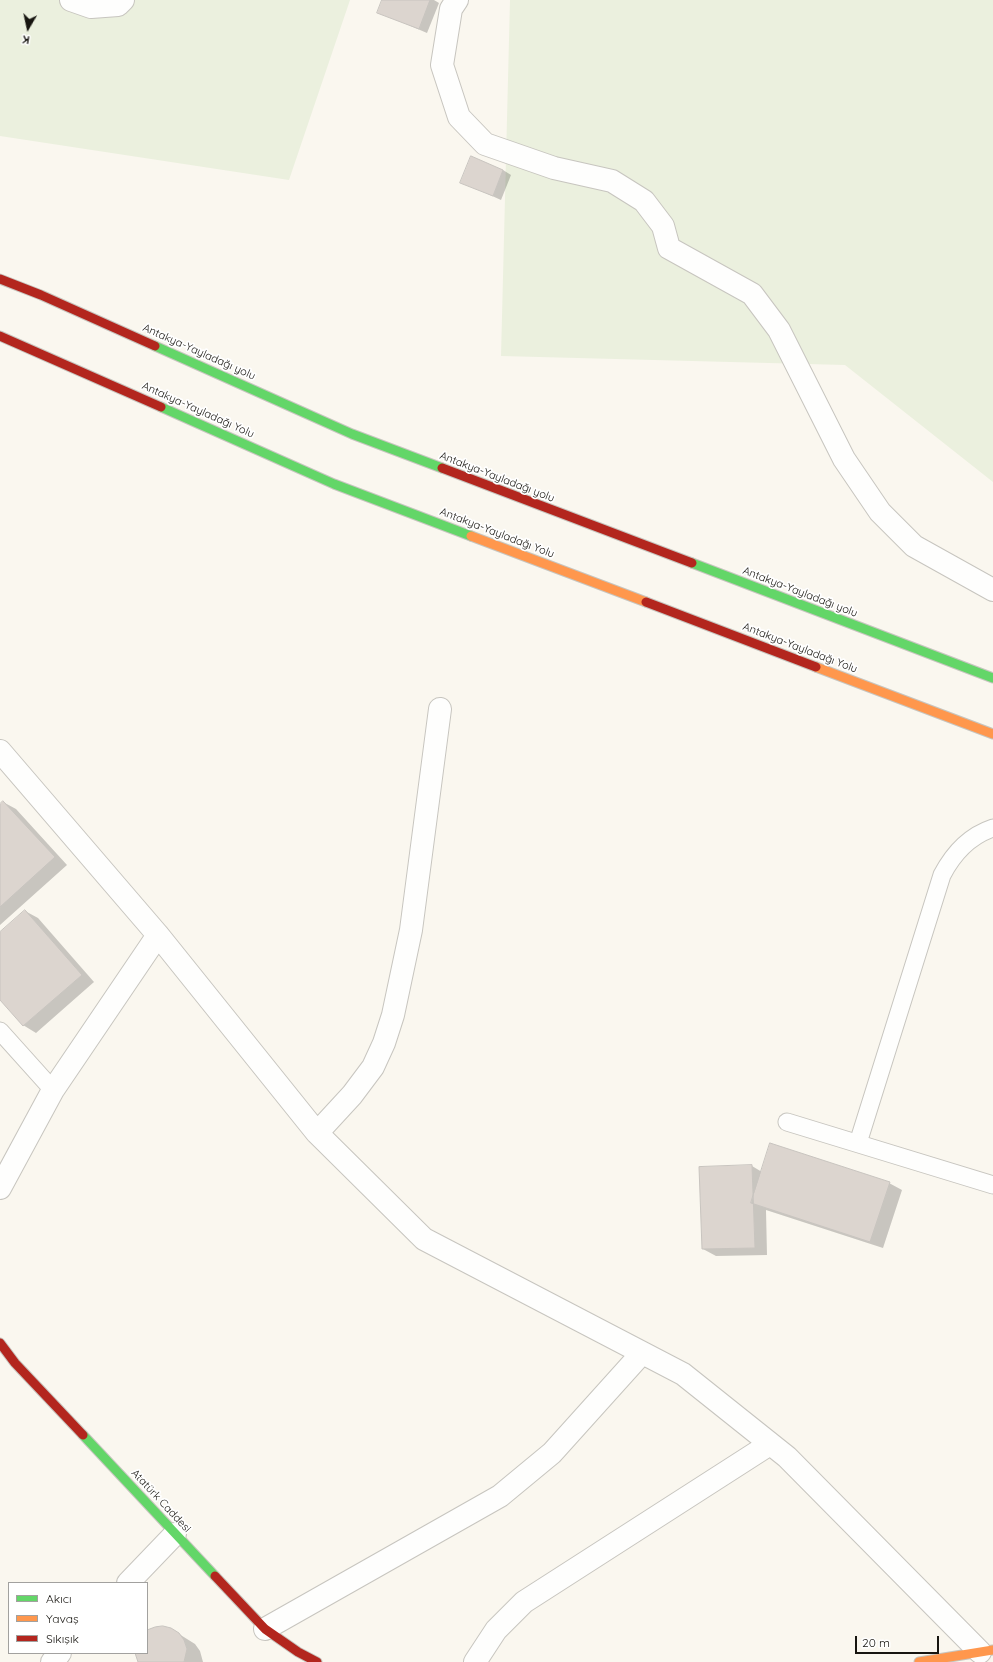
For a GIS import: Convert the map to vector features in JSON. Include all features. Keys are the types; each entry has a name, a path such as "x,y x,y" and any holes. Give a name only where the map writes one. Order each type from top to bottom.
{"main road":[{"name":"Antakya-Yayladağı yolu","path":"0,279 41,295 352,434 993,678"},
{"name":"Antakya-Yayladağı Yolu","path":"0,336 334,484 993,734"},
{"name":"Atatürk Caddesi","path":"0,1343 15,1363 265,1628 298,1652 317,1662"},
{"path":"919,1662 986,1651"}],"street":[{"path":"71,0 91,7 118,5 123,0"},
{"path":"456,0 451,9 442,65 459,117 485,144 554,168 612,180 644,201 664,226 669,248 752,294 779,330 844,458 880,512 914,546 993,590"},
{"path":"317,1133 352,1095 373,1067 384,1043 393,1015 411,930 440,709"},
{"path":"0,751 158,935 317,1133 424,1240 683,1374 787,1457 986,1651"},
{"path":"0,1188 53,1090 158,935"},
{"path":"265,1628 500,1496 552,1453 642,1353"},
{"path":"475,1662 496,1630 524,1602 770,1444"},
{"path":"129,1582 175,1534"},
{"path":"52,1662 59,1654"}],"lane":[{"path":"858,1143 942,876 948,864 965,844 978,835 993,828"},
{"path":"0,1031 53,1090"},
{"path":"787,1122 993,1185"}],"green space":[{"path":"0,0 350,0 289,180 0,136"},
{"path":"510,0 993,0 993,482 845,365 501,356"}],"building":[{"path":"382,0 430,0 419,29 377,13"},
{"path":"471,156 503,170 493,196 460,183"},
{"path":"3,801 55,857 0,907 0,804"},
{"path":"25,910 82,975 23,1026 0,1000 0,932"},
{"path":"770,1143 890,1182 870,1242 751,1203"},
{"path":"752,1165 755,1248 702,1249 699,1167"},
{"path":"163,1626 171,1628 179,1633 184,1640 187,1649 184,1662 138,1662 135,1654 148,1654 148,1630"}],"traffic: fast":[{"path":"155,346 352,434 442,468"},
{"path":"161,407 334,484 471,536"},
{"path":"692,563 993,678"},
{"path":"83,1435 215,1576"}],"traffic: slow":[{"path":"471,536 646,602"},
{"path":"816,667 993,734"},
{"path":"919,1662 993,1650"}],"traffic: jam":[{"path":"0,279 41,295 155,346"},
{"path":"0,336 161,407"},
{"path":"442,468 692,563"},
{"path":"646,602 816,667"},
{"path":"0,1343 15,1363 83,1435"},
{"path":"215,1576 265,1629 298,1652 317,1662"}]}
